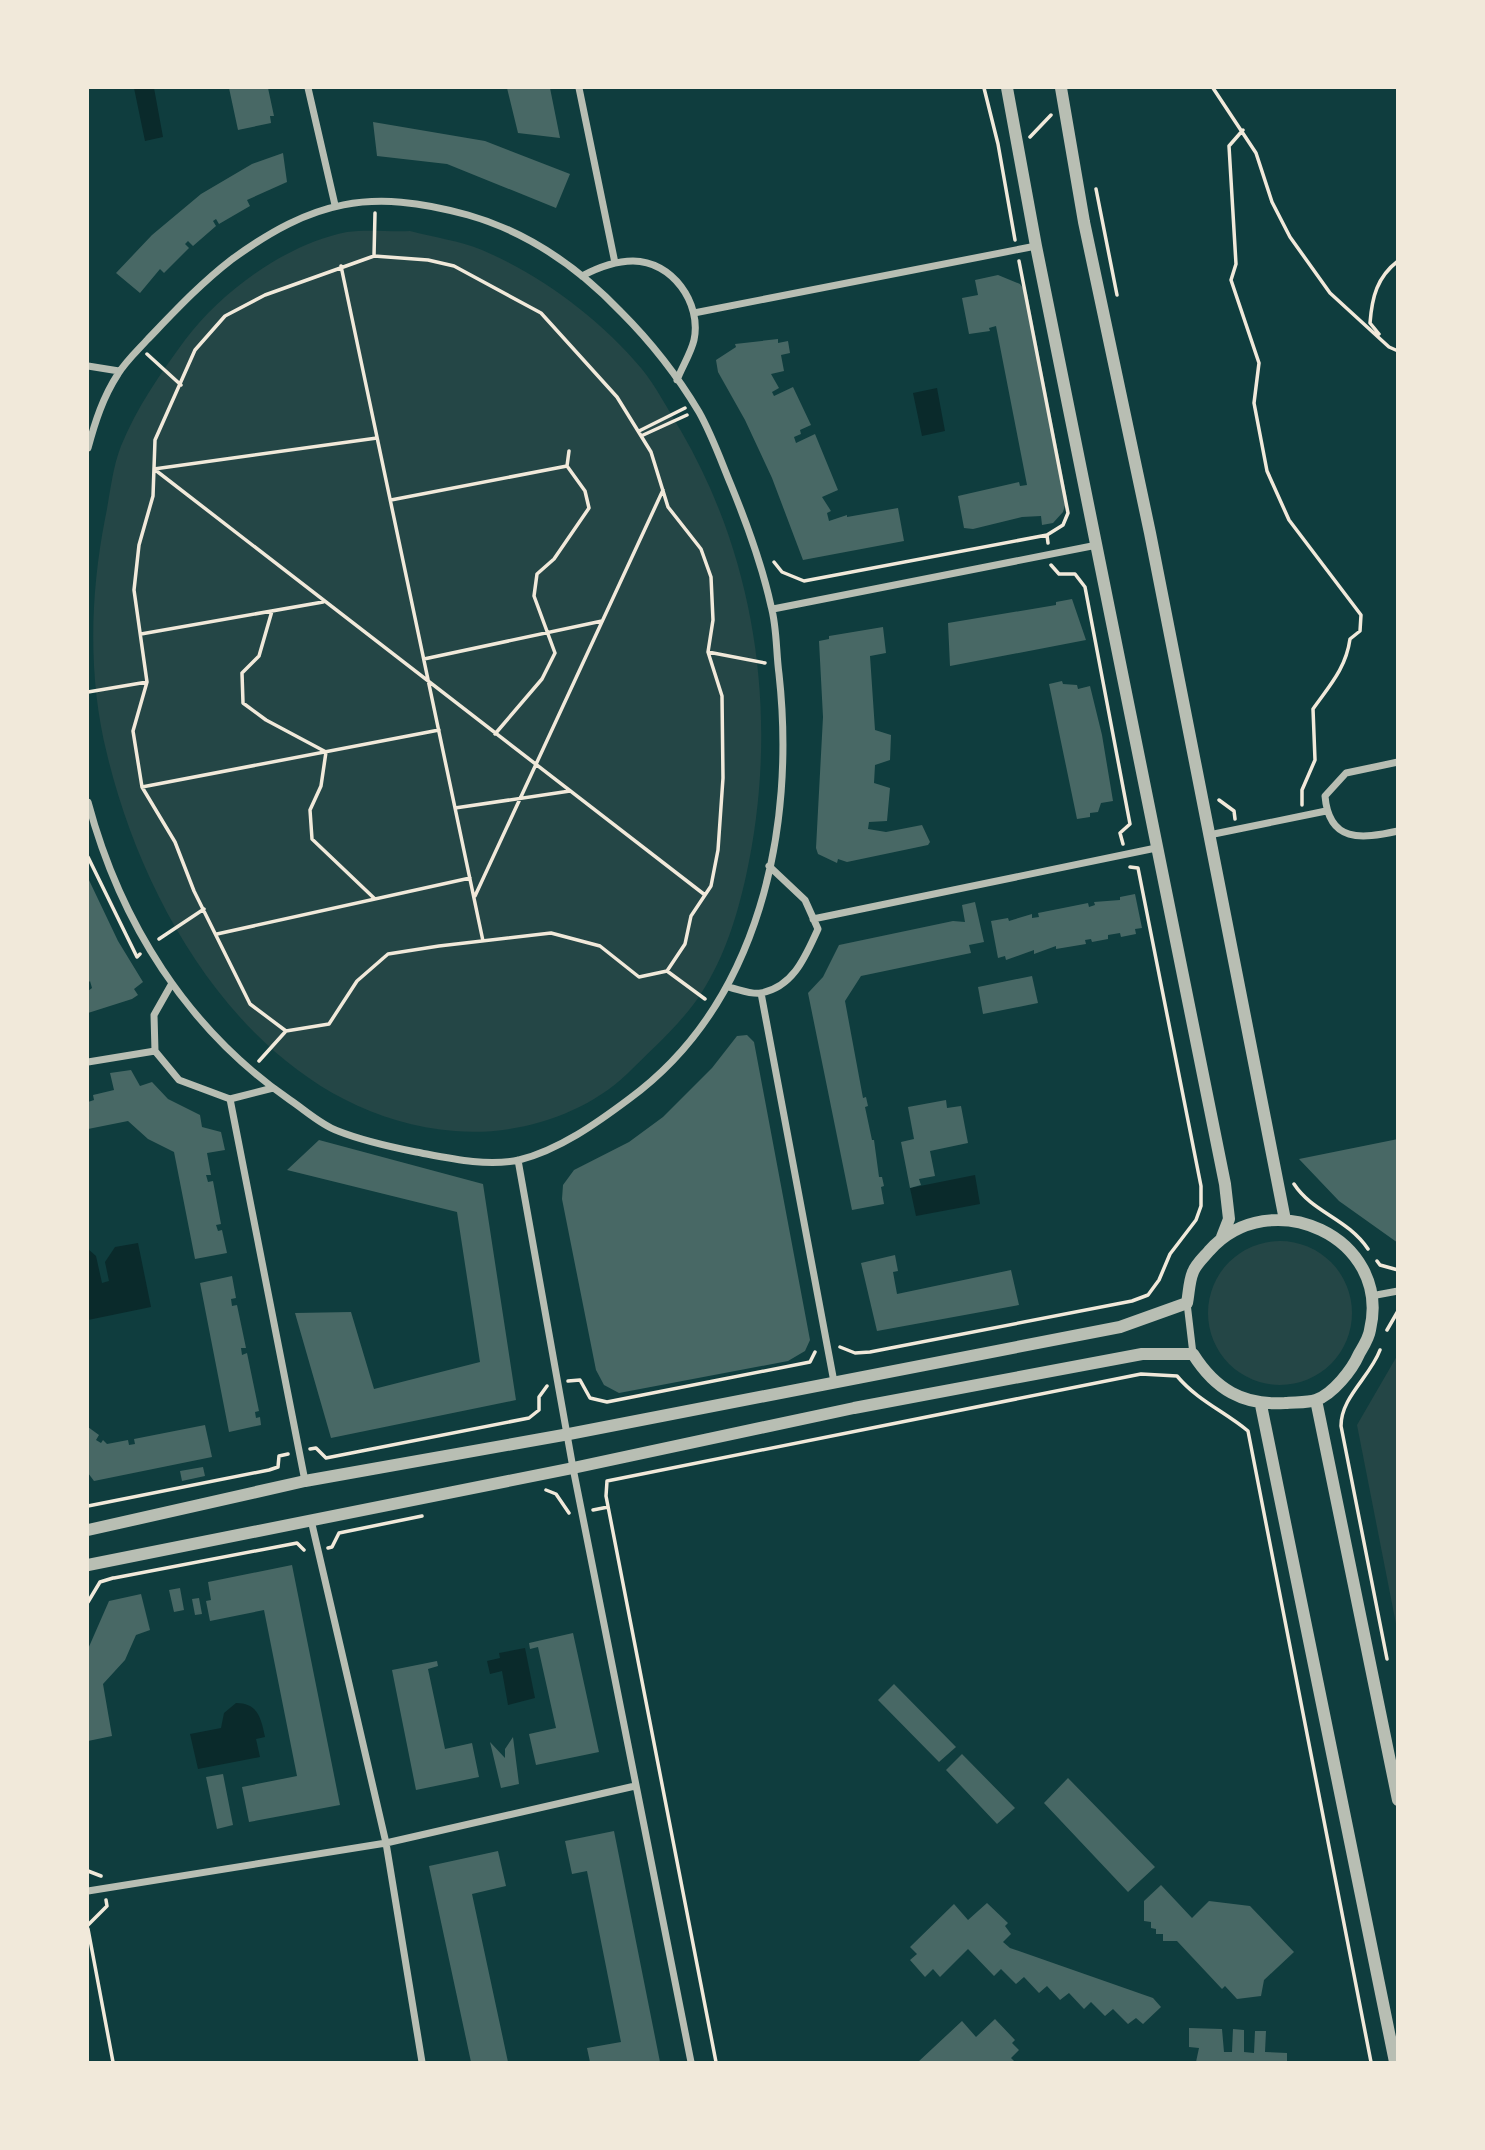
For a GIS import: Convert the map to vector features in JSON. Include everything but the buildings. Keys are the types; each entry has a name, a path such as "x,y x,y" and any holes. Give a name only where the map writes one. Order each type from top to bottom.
{"street":[{"path":"308,88 335,205"},
{"path":"579,88 615,263"},
{"path":"1007,88 1019,140 1035,246 1224,1184 1229,1219 1222,1237 1193,1270 1187,1303 1193,1354 1203,1370 1229,1394 1261,1405 1316,1400 1331,1391 1354,1365 1370,1330 1371,1296 1364,1272 1347,1247 1314,1224 1285,1220 1258,1222 1222,1237"},
{"path":"1061,88 1084,222 1150,533 1285,1220"},
{"path":"88,448 97,414 119,371 199,285 266,235 335,205 392,199 441,207 500,224 558,256 582,276 653,345 696,407 741,508 773,610 785,723 782,785 769,866 754,926 729,987 683,1052 637,1094 581,1134 518,1160 460,1161 399,1149 334,1130 251,1070 219,1041 171,985 145,947 94,825 88,802"},
{"path":"694,313 1035,246"},
{"path":"582,276 615,263 634,261 654,265 681,285 694,313 694,340 677,380"},
{"path":"88,366 119,371"},
{"path":"773,610 1097,545"},
{"path":"1398,762 1346,773 1325,796 1326,811 1332,822 1354,836 1363,838 1398,831"},
{"path":"1209,835 1326,811"},
{"path":"813,919 1156,848"},
{"path":"729,987 761,993 783,982 802,967 818,929 805,900 769,866"},
{"path":"171,985 154,1015 155,1051 179,1080 230,1099 273,1088"},
{"path":"761,993 834,1381"},
{"path":"88,1062 155,1051"},
{"path":"230,1099 305,1480"},
{"path":"518,1160 581,1511 691,2063"},
{"path":"1371,1296 1398,1291"},
{"path":"88,1530 305,1480 569,1434 1120,1327 1187,1303"},
{"path":"88,1565 573,1468 854,1408 1142,1354 1193,1354"},
{"path":"1316,1400 1398,1800"},
{"path":"1261,1405 1395,2063"},
{"path":"311,1520 386,1843 422,2063"},
{"path":"88,1891 386,1843 635,1786"}],"path":[{"path":"773,561 782,572 804,581 1047,535 1063,525 1068,513 998,144 984,88"},
{"path":"1213,88 1256,153 1272,202 1290,237 1330,292 1389,347 1398,351"},
{"path":"998,144 1031,137 1053,112 1064,110"},
{"path":"1243,130 1229,146 1236,264 1231,280 1259,363 1254,403 1267,471 1289,520 1361,615 1360,631 1350,639 1348,655 1338,678 1314,709 1315,760 1302,790 1303,816"},
{"path":"1096,189 1117,298"},
{"path":"374,256 375,201"},
{"path":"251,1070 286,1031 329,1024 357,981 387,954 551,933 600,946 639,977 667,971 685,944 691,916 711,886 718,850 724,737 722,696 708,652 713,620 711,577 701,549 668,507 651,452 640,434 595,371 541,313 454,266 428,260 374,256 341,265 265,295 225,316 195,349 155,440 153,496 139,545 134,590 147,682 134,731 142,787 175,842 250,1004 286,1031"},
{"path":"1389,347 1370,323 1371,302 1382,273 1398,261"},
{"path":"341,265 484,941"},
{"path":"140,348 181,385"},
{"path":"640,434 696,407"},
{"path":"154,469 377,438"},
{"path":"495,734 542,679 555,653 534,596 537,574 554,559 589,508 585,491 567,466 569,450"},
{"path":"391,500 567,466"},
{"path":"154,469 429,685 705,895"},
{"path":"474,898 663,490"},
{"path":"88,1506 269,1470 278,1467 279,1456 299,1451 316,1448 326,1458 529,1418 539,1410 539,1396 544,1387 559,1382 580,1381 590,1398 607,1402 804,1364 810,1362 816,1351 827,1347 844,1347 855,1353 870,1352 1132,1301 1148,1295 1159,1280 1170,1254 1196,1220 1201,1196 1138,868 1128,866 1120,833 1130,824 1084,587 1075,574 1059,574 1052,567 1047,535"},
{"path":"141,634 323,602"},
{"path":"272,611 259,656 242,673 243,703 266,720 326,752"},
{"path":"424,659 602,621"},
{"path":"708,652 778,665"},
{"path":"88,692 147,682"},
{"path":"142,787 439,730"},
{"path":"326,752 321,786 310,810 312,839 375,899"},
{"path":"1216,788 1219,801 1234,811 1238,829"},
{"path":"456,808 570,791"},
{"path":"217,934 470,878"},
{"path":"145,947 204,909"},
{"path":"667,971 715,1006"},
{"path":"1292,1180 1308,1202 1326,1210 1358,1233 1380,1265 1398,1270"},
{"path":"1385,1338 1389,1321 1398,1311"},
{"path":"1381,1347 1371,1370 1346,1403 1340,1426 1388,1668"},
{"path":"716,2063 608,1507 607,1481 1141,1374 1177,1376 1206,1405 1227,1414 1248,1431 1371,2063"},
{"path":"544,1489 556,1494 565,1510 571,1514 608,1507"},
{"path":"114,1578 297,1543 306,1552 318,1550 332,1547 339,1534 429,1514"},
{"path":"88,1929 113,2063"}],"shaded area":[{"path":"134,88 154,88 163,137 145,141"},
{"path":"410,231 474,247 526,272 588,316 641,368 657,390 708,482 729,536 745,591 761,704 761,762 756,819 746,876 729,936 710,978 677,1025 609,1089 569,1112 547,1120 501,1130 455,1131 387,1117 327,1089 272,1049 225,1000 185,943 152,882 126,818 107,754 94,667 96,578 118,455 142,404 185,340 236,287 301,247 347,232"},
{"path":"937,388 945,431 922,436 913,393"},
{"path":"975,1175 980,1204 916,1216 910,1188"},
{"path":"1280,1241 1307,1247 1331,1262 1346,1286 1352,1313 1346,1340 1331,1364 1307,1379 1280,1385 1253,1379 1229,1364 1214,1340 1208,1313 1214,1286 1229,1262 1253,1247"},
{"path":"138,1243 151,1307 88,1320 88,1249 96,1256 102,1283 109,1281 105,1262 115,1247"},
{"path":"1398,1356 1397,1629 1357,1425"},
{"path":"525,1648 535,1698 508,1705 502,1671 490,1674 487,1661 500,1658 499,1653"},
{"path":"236,1703 254,1709 260,1718 265,1737 256,1739 260,1757 198,1769 190,1734 221,1728 224,1713"}]}
